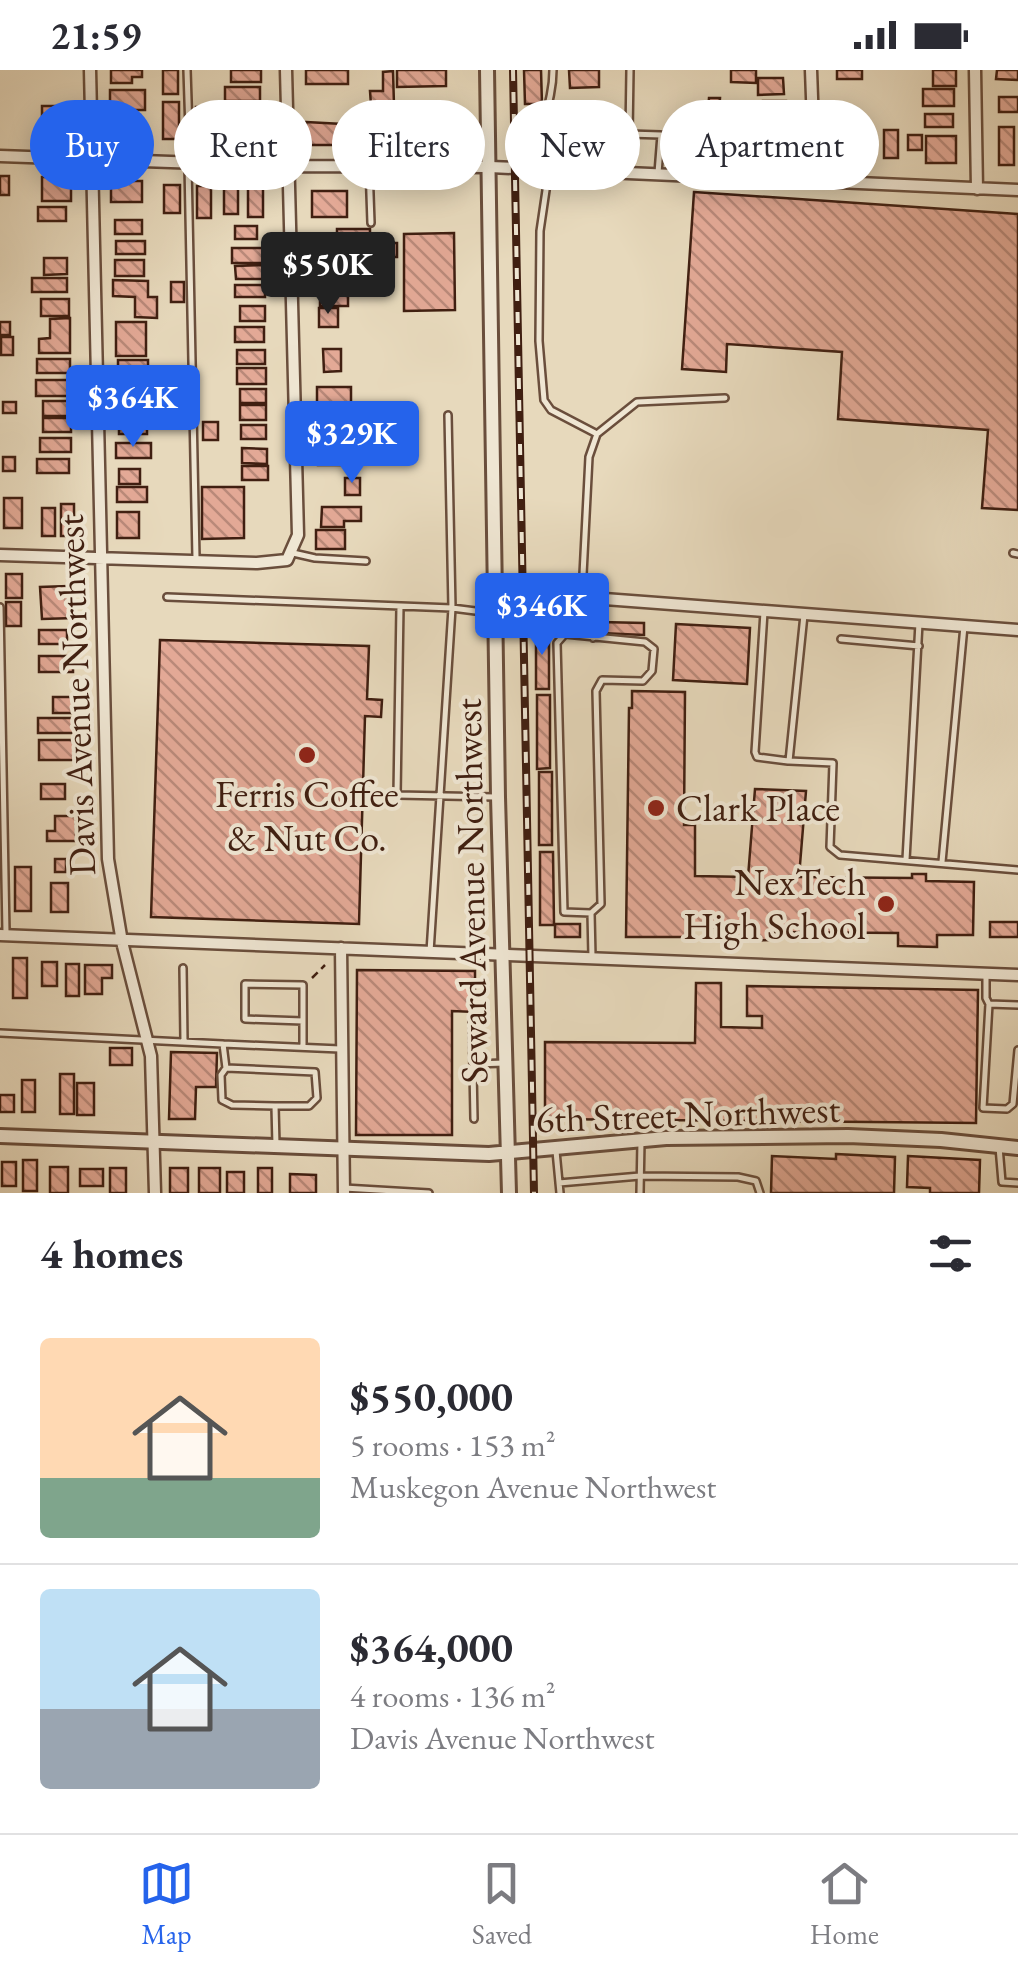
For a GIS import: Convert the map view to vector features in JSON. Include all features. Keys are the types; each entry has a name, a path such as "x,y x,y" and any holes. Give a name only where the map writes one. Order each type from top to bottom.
{"street":[{"name":"Davis Avenue Northwest","path":"90,70 91,100"},
{"path":"286,70 287,100"},
{"name":"Seward Avenue Northwest","path":"487,70 494,614 509,1193"},
{"path":"811,70 812,100"},
{"path":"975,70 977,189"},
{"path":"0,156 30,157"},
{"path":"485,167 505,168"},
{"path":"640,173 658,174"},
{"path":"879,184 1018,190"},
{"name":"Davis Avenue Northwest","path":"93,190 108,859 122,942 148,1039 155,1193"},
{"path":"0,554 272,563 287,560 293,553 298,535 289,190"},
{"path":"538,594 1018,630"},
{"path":"3,935 1018,975"},
{"path":"341,948 344,1190"},
{"name":"6th Street Northwest","path":"0,1136 343,1151 508,1152 641,1140 848,1136 1018,1148"}],"lane":[{"path":"187,70 188,100"},
{"path":"550,100 552,70"},
{"path":"630,70 630,100"},
{"path":"640,134 661,135 658,174"},
{"path":"190,190 196,562"},
{"path":"369,190 370,223"},
{"path":"547,190 540,230 539,341 544,400 551,410 597,434"},
{"path":"582,598 589,457 597,434 637,402 725,398"},
{"path":"430,952 452,608 448,415"},
{"path":"293,553 366,561"},
{"path":"167,597 452,608 494,614"},
{"path":"593,638 596,598"},
{"path":"400,606 397,794 498,797"},
{"path":"0,608 3,935"},
{"path":"764,612 755,752 758,757 789,762 832,763 830,848 840,855 1018,870"},
{"path":"789,762 804,615"},
{"path":"906,860 920,623"},
{"path":"942,864 964,626"},
{"path":"566,634 644,642 654,648 652,672 642,681 602,680 596,690 601,904 590,914 564,912 557,643 566,634"},
{"path":"841,639 919,646"},
{"path":"590,914 592,957"},
{"path":"183,968 184,1041"},
{"path":"986,974 989,1004 983,1108 1006,1110 1013,1104 1018,1050"},
{"path":"303,1022 245,1018 245,984 303,985 303,1022 303,1047"},
{"path":"989,1004 1018,1006"},
{"path":"472,1019 474,1119"},
{"path":"0,1034 342,1049"},
{"path":"223,1044 226,1068 221,1075 222,1100 232,1104 309,1106 316,1098 315,1072 226,1068"},
{"path":"474,1064 505,1063"},
{"path":"275,1106 276,1148"},
{"path":"640,1193 641,1140"},
{"path":"999,1146 1002,1182 1018,1184"},
{"path":"555,1148 560,1193"},
{"path":"559,1182 640,1176 753,1179 759,1184 760,1193"},
{"path":"344,1190 430,1193"}],"path":[{"path":"303,985 325,964"}],"building":[{"path":"111,70 142,70 142,77 132,77 132,83 111,83"},
{"path":"163,70 178,70 178,94 163,94"},
{"path":"231,70 261,70 261,82 231,82"},
{"path":"306,70 348,70 348,84 306,84"},
{"path":"397,70 446,70 446,86 397,87"},
{"path":"524,70 541,70 542,100 525,100"},
{"path":"569,70 599,70 599,87 570,88"},
{"path":"731,70 756,70 756,83 731,82"},
{"path":"837,70 862,70 862,79 837,79"},
{"path":"933,70 956,70 956,86 933,86"},
{"path":"997,70 1018,70 1018,80 996,79"},
{"path":"393,71 394,100 371,100 370,91 383,91 383,72"},
{"path":"758,78 783,78 784,94 758,95"},
{"path":"225,87 260,87 260,100 225,100"},
{"path":"923,89 954,89 954,106 923,106"},
{"path":"110,90 145,90 145,100 110,100"},
{"path":"999,97 1018,97 1018,112 999,112"},
{"path":"163,102 174,102 174,139 163,139"},
{"path":"925,114 953,114 953,127 925,127"},
{"path":"312,122 332,123 332,145 312,145"},
{"path":"999,127 1014,127 1014,165 999,165"},
{"path":"884,130 898,130 898,158 884,158"},
{"path":"908,135 922,135 922,150 908,150"},
{"path":"926,136 956,136 956,163 926,163"},
{"path":"0,176 9,176 9,195 0,195"},
{"path":"164,185 174,185 174,190 180,190 180,213 164,213"},
{"path":"42,190 71,190 71,201 42,201"},
{"path":"111,190 142,190 142,202 111,202"},
{"path":"197,190 211,190 211,218 197,218"},
{"path":"224,190 238,190 238,214 224,214"},
{"path":"248,190 263,190 263,217 248,217"},
{"path":"312,191 347,191 347,217 312,217"},
{"path":"694,192 1018,214 1018,510 982,508 988,430 838,419 842,352 727,344 726,372 682,369"},
{"path":"38,207 66,207 66,221 38,221"},
{"path":"115,220 142,220 142,234 115,234"},
{"path":"235,226 257,226 257,239 235,239"},
{"path":"337,229 370,229 370,244 337,244"},
{"path":"454,233 455,310 404,311 404,234"},
{"path":"116,241 145,241 145,254 116,254"},
{"path":"384,243 397,243 397,257 384,257"},
{"path":"314,247 345,247 345,265 314,265"},
{"path":"232,248 264,248 264,263 232,263"},
{"path":"44,258 67,258 67,274 44,275"},
{"path":"115,260 144,260 144,276 115,276"},
{"path":"264,265 264,279 236,279 235,266"},
{"path":"314,269 350,269 350,283 314,283"},
{"path":"32,278 67,278 67,292 32,292"},
{"path":"113,280 148,281 148,297 157,297 157,318 135,317 135,297 113,296"},
{"path":"171,282 184,282 184,302 171,302"},
{"path":"235,285 265,285 265,297 235,297"},
{"path":"320,293 348,293 348,306 320,306"},
{"path":"41,299 69,299 69,316 41,316"},
{"path":"240,306 265,306 265,321 240,321"},
{"path":"319,308 338,308 338,327 319,327"},
{"path":"70,318 70,353 39,353 39,339 50,338 50,319"},
{"path":"0,322 10,322 10,335 0,335"},
{"path":"116,322 146,322 146,356 116,356"},
{"path":"235,327 264,327 264,342 235,342"},
{"path":"1,337 13,337 13,355 1,355"},
{"path":"323,349 341,349 341,371 324,372"},
{"path":"237,350 265,350 265,364 237,364"},
{"path":"37,359 70,359 70,373 37,373"},
{"path":"118,360 148,360 148,375 118,375"},
{"path":"237,368 266,368 266,384 237,384"},
{"path":"36,380 68,380 68,396 36,396"},
{"path":"118,384 146,384 146,395 118,395"},
{"path":"317,387 351,387 351,402 317,403"},
{"path":"240,389 266,389 266,403 240,403"},
{"path":"43,401 70,401 70,416 43,416"},
{"path":"119,401 148,401 148,416 119,416"},
{"path":"3,402 16,402 16,413 3,413"},
{"path":"240,405 266,405 266,420 240,420"},
{"path":"328,407 360,411 360,425 328,425"},
{"path":"43,418 71,418 71,432 43,432"},
{"path":"119,420 147,420 147,434 119,434"},
{"path":"203,422 218,422 218,440 203,440"},
{"path":"241,425 266,425 266,439 241,439"},
{"path":"40,438 71,438 71,452 40,452"},
{"path":"116,443 151,443 151,458 116,458"},
{"path":"242,448 267,449 267,464 242,463"},
{"path":"318,451 358,451 358,465 318,465"},
{"path":"3,457 15,457 15,471 3,471"},
{"path":"37,459 69,459 69,473 37,473"},
{"path":"242,466 268,466 268,480 242,480"},
{"path":"119,469 140,469 140,484 119,484"},
{"path":"345,478 360,478 360,495 345,495"},
{"path":"117,487 147,487 147,502 117,502"},
{"path":"202,487 244,487 244,538 202,539"},
{"path":"4,498 22,498 22,528 4,528"},
{"path":"61,504 74,504 74,536 61,536"},
{"path":"322,507 361,507 361,521 344,521 344,527 321,527"},
{"path":"42,508 55,508 55,536 42,536"},
{"path":"117,512 139,512 139,538 117,538"},
{"path":"316,530 345,530 345,549 316,549"},
{"path":"6,574 22,574 22,598 6,598"},
{"path":"68,586 68,603 75,603 75,618 42,619 40,587"},
{"path":"6,602 21,602 21,626 6,626"},
{"path":"555,615 591,617 590,631 554,629"},
{"path":"600,622 644,623 644,635 600,633"},
{"path":"676,624 750,628 747,684 673,680"},
{"path":"536,628 549,628 549,689 536,689"},
{"path":"39,630 67,630 67,644 39,644"},
{"path":"160,640 369,646 367,699 382,700 381,717 365,716 359,924 151,917"},
{"path":"39,656 73,656 73,672 39,672"},
{"name":"Clark Place","path":"632,691 685,692 684,825 695,825 695,876 748,877 755,789 806,791 799,877 912,878 912,874 926,874 926,881 974,882 973,935 937,935 937,947 898,946 898,933 773,932 772,940 734,941 734,928 688,927 688,937 626,937"},
{"path":"537,695 550,695 550,768 537,769"},
{"path":"53,697 78,697 78,713 53,713"},
{"path":"38,718 77,718 77,733 38,733"},
{"path":"39,740 76,740 76,760 39,760"},
{"path":"539,772 552,772 552,845 539,845"},
{"path":"41,784 65,784 65,799 41,799"},
{"path":"55,816 76,816 76,841 47,841 47,831 55,831"},
{"path":"540,852 553,852 554,924 580,924 580,937 555,937 555,925 540,925"},
{"path":"55,859 66,859 66,872 55,872"},
{"path":"15,867 31,867 31,911 15,911"},
{"path":"51,883 68,883 68,912 51,912"},
{"path":"990,922 1018,922 1018,937 990,937"},
{"path":"13,958 27,958 27,998 13,998"},
{"path":"42,962 57,962 57,986 42,986"},
{"path":"66,964 79,964 79,996 66,996"},
{"path":"85,965 112,965 112,978 102,978 102,994 85,994"},
{"path":"357,970 475,971 475,1012 452,1011 452,1135 356,1135"},
{"path":"696,983 721,983 721,1027 762,1028 762,1016 747,1016 747,986 978,990 976,1123 545,1119 545,1042 695,1043"},
{"path":"110,1048 132,1048 132,1065 110,1065"},
{"path":"171,1052 217,1053 216,1087 196,1087 195,1119 169,1119"},
{"path":"60,1074 74,1074 74,1114 60,1114"},
{"path":"22,1080 35,1080 35,1112 22,1112"},
{"path":"77,1083 94,1083 94,1115 77,1115"},
{"path":"0,1095 14,1095 14,1112 0,1112"},
{"path":"836,1154 895,1157 894,1193 771,1193 772,1156 836,1159"},
{"path":"908,1156 980,1160 979,1193 930,1193 930,1188 907,1187"},
{"path":"23,1160 37,1160 37,1191 23,1191"},
{"path":"2,1162 16,1162 16,1186 2,1186"},
{"path":"50,1167 68,1167 68,1193 50,1193"},
{"path":"110,1168 126,1168 126,1193 110,1193"},
{"path":"170,1168 188,1168 188,1193 170,1193"},
{"path":"199,1168 220,1168 220,1193 199,1193"},
{"path":"258,1168 272,1168 272,1193 258,1193"},
{"path":"80,1169 103,1169 103,1186 80,1186"},
{"path":"227,1172 244,1172 244,1193 227,1193"},
{"path":"290,1174 316,1175 316,1193 290,1193"}],"railway":[{"path":"513,70 534,1193"}],"place":[{"name":"Ferris Coffee & Nut Co.","path":"307,755"},
{"name":"Clark Place","path":"656,808"},
{"name":"NexTech High School","path":"886,904"}]}
